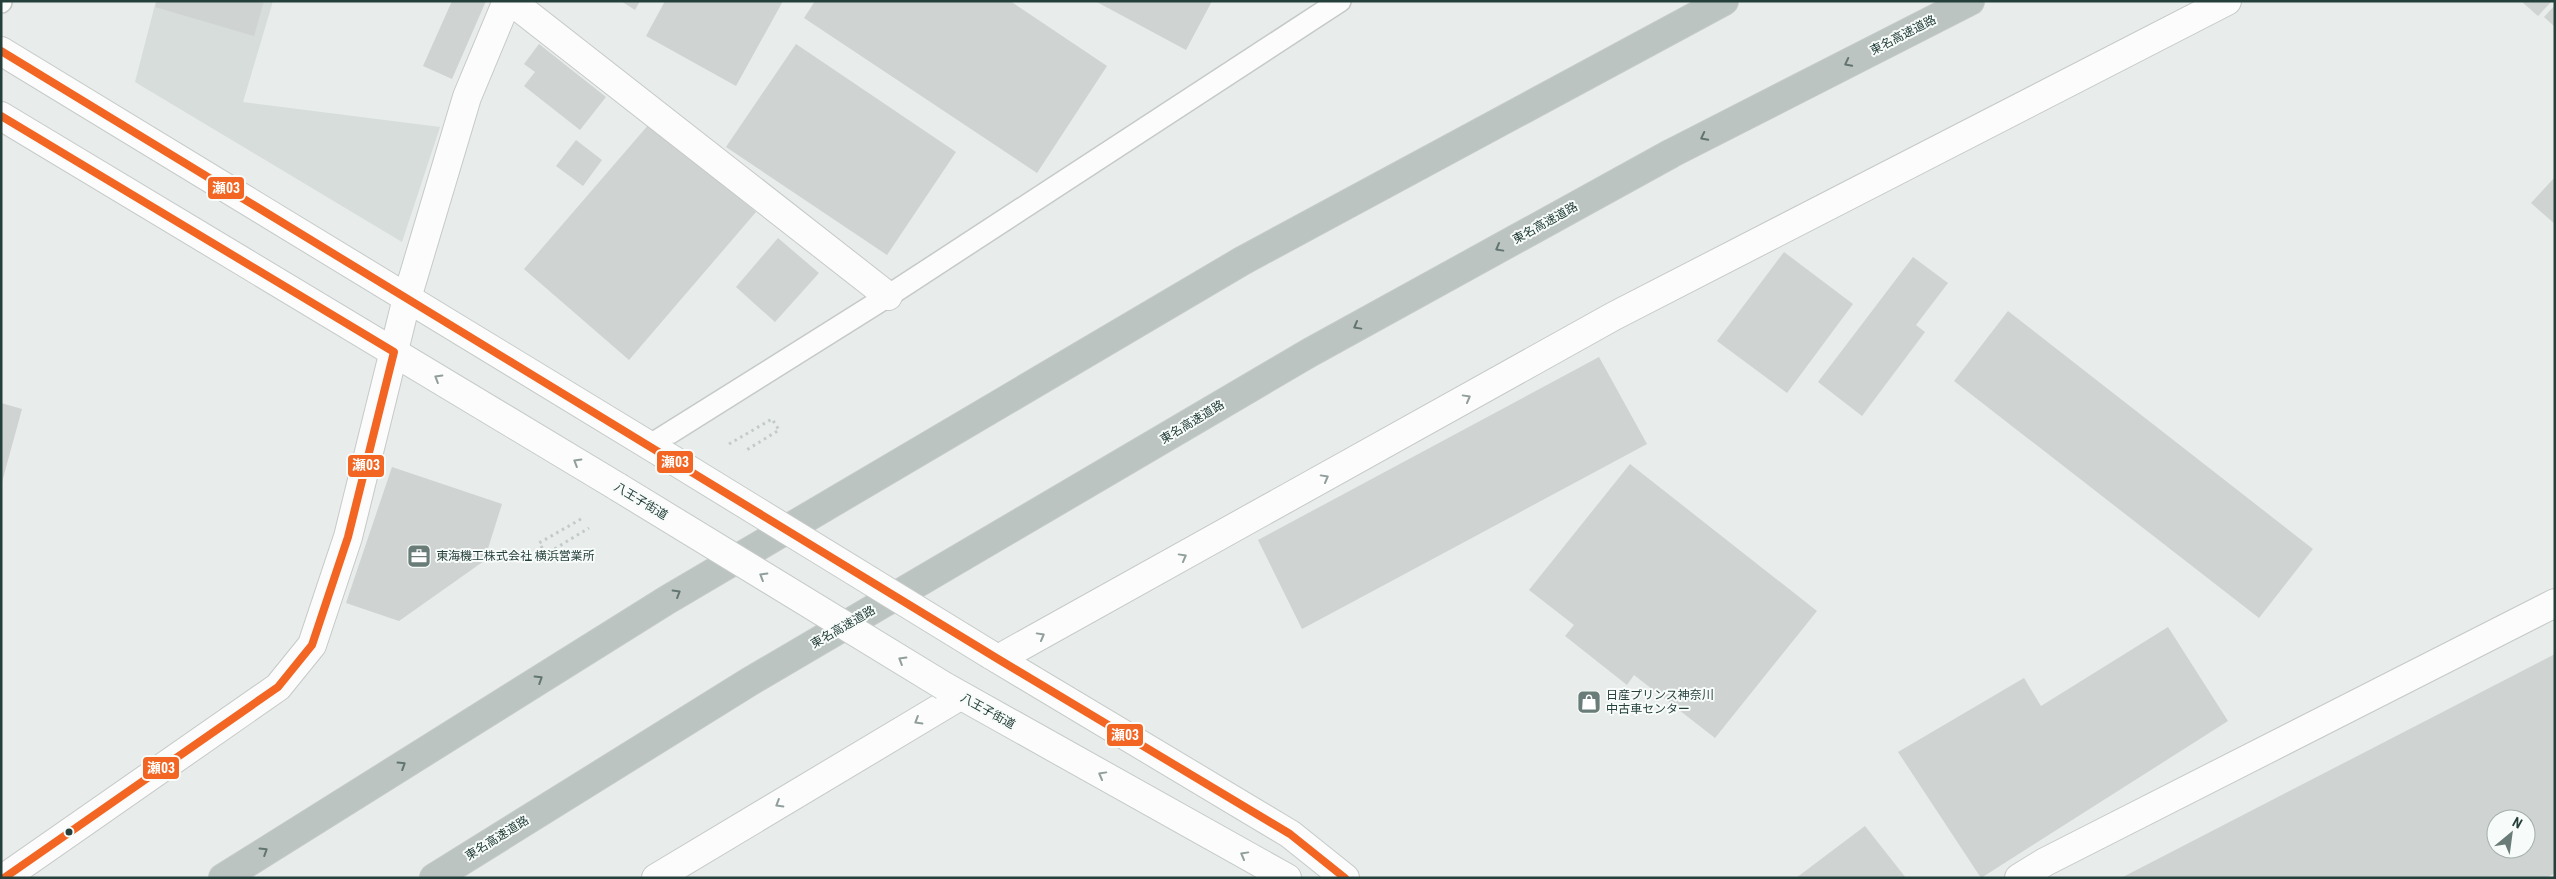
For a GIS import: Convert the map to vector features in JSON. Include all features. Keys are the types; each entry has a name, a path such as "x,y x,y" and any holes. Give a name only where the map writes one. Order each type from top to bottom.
{"highway":[{"path":"223,878 666,600 1190,291 1598,67 1724,1"},
{"name":"東名高速道路","path":"434,878 748,682 1309,352 1672,153 1970,1"}],"street":[{"path":"4,878 278,687 312,645 348,537 407,298 467,97 507,1"},
{"path":"511,1 888,296"},
{"path":"994,657 1614,316 2188,10 2227,1"},
{"path":"1,51 994,657 1290,834 1345,878"},
{"name":"八王子街道","path":"1,116 618,487 952,691 1287,878"},
{"path":"2019,878 2063,853 2555,603"},
{"path":"656,878 952,691"}],"lane":[{"path":"657,450 888,296 1340,1"}],"path":[{"path":"729,444 772,419 779,430 744,451"},
{"path":"581,518 539,543 546,554 589,528"}],"shaded area":[{"path":"156,1 273,1 243,102 440,127 402,242 135,82"}],"building":[{"path":"157,1 264,1 254,36 155,7"},
{"path":"452,1 486,1 452,79 423,66"},
{"path":"621,1 640,1 635,10"},
{"path":"665,1 783,1 736,86 646,36"},
{"path":"815,1 1010,1 1107,66 1037,173 804,18"},
{"path":"1095,1 1212,1 1186,50"},
{"path":"2521,1 2552,1 2538,16"},
{"path":"2555,5 2555,27 2544,17"},
{"path":"539,44 606,97 580,130 524,86 535,72 524,64"},
{"path":"796,44 956,152 887,255 726,147"},
{"path":"650,123 756,212 629,360 524,269"},
{"path":"576,140 602,160 583,186 556,166"},
{"path":"2555,177 2555,224 2531,203"},
{"path":"778,238 819,273 775,322 736,287"},
{"path":"1784,252 1853,304 1787,393 1717,341"},
{"path":"1913,257 1948,283 1916,325 1925,332 1862,416 1818,382"},
{"path":"2008,311 2313,549 2259,618 1954,381"},
{"path":"1599,357 1647,444 1302,629 1258,540"},
{"path":"1,403 22,409 2,482 1,482"},
{"path":"1630,464 1817,611 1715,738 1634,675 1627,685 1565,636 1574,625 1529,590"},
{"path":"392,467 502,504 484,561 399,621 346,603"},
{"path":"2168,627 2228,721 1981,878 1898,752 2024,678 2041,706"},
{"path":"2555,654 2555,873 2546,878 2121,878"},
{"path":"1865,826 1906,878 1796,878"}],"transit line":[{"name":"瀬03","path":"1,51 998,659 1290,834 1345,878"},
{"name":"瀬03","path":"1,116 394,352 348,537 312,645 278,687 4,878"}],"place":[{"name":"東海機工株式会社 横浜営業所","path":"419,556"},
{"name":"日産プリンス神奈川 中古車センター","path":"1589,702"}]}
